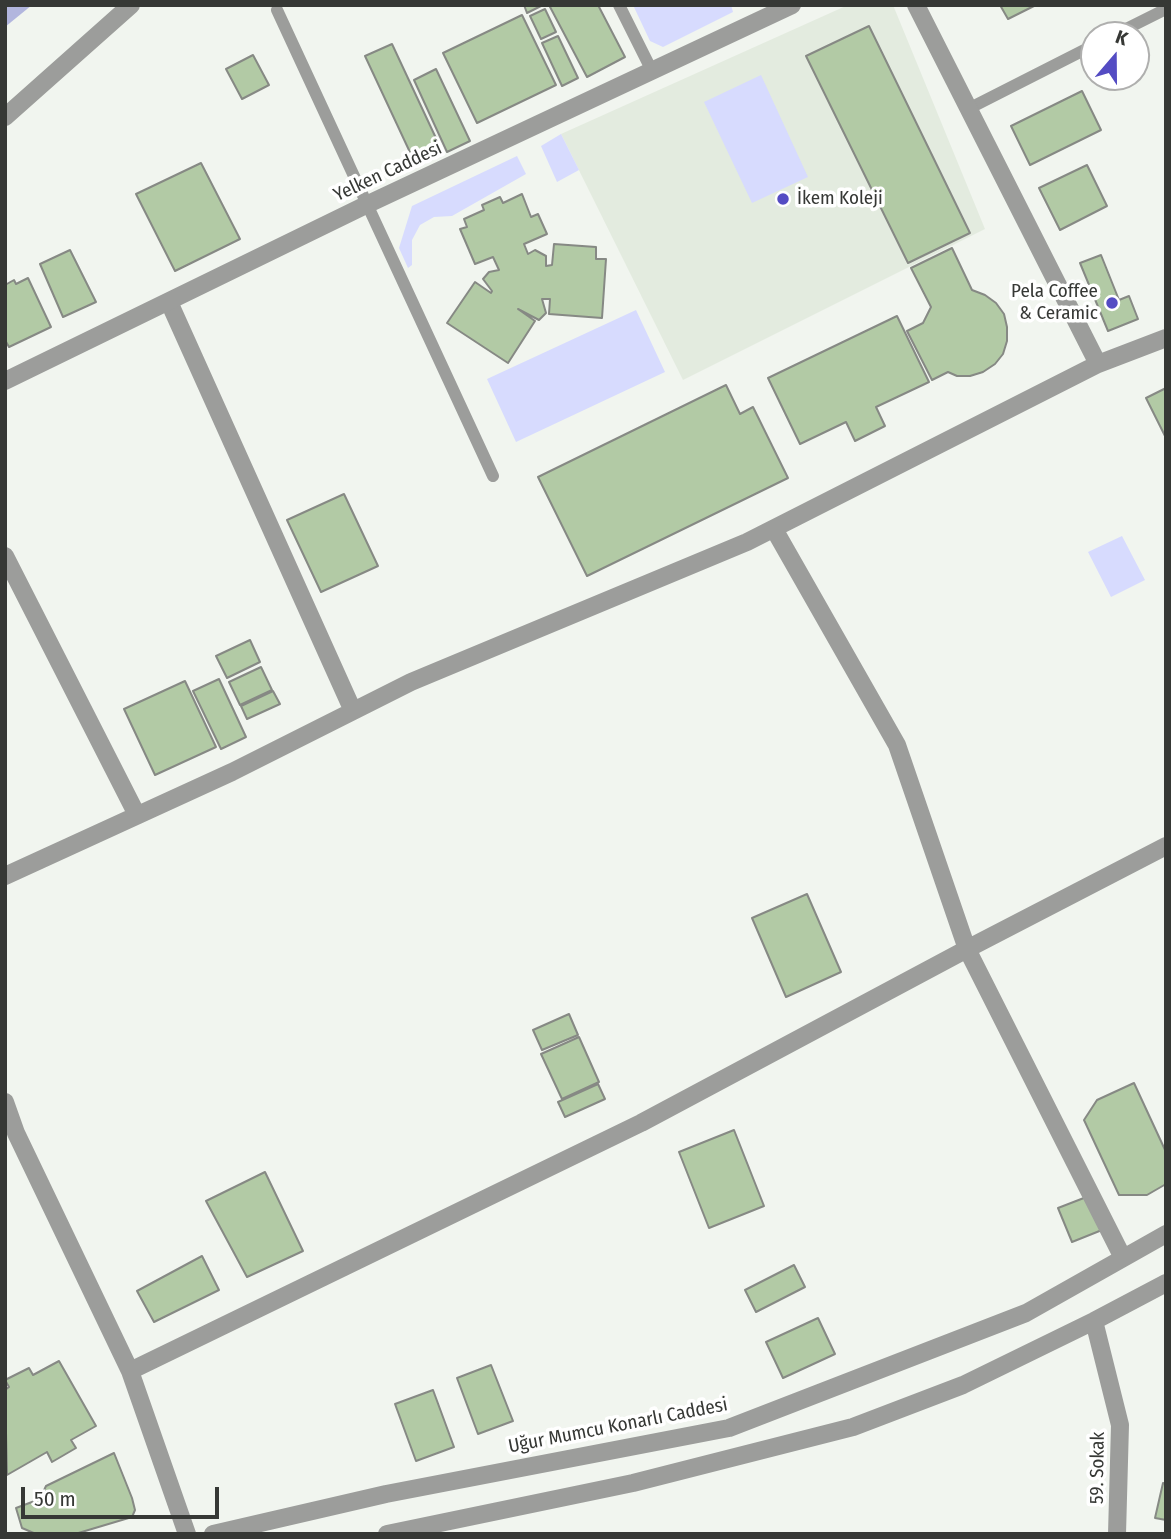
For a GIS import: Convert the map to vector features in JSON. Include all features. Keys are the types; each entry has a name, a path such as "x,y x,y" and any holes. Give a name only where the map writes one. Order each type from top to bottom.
{"street":[{"path":"5,117 131,5"},
{"name":"Yelken Caddesi","path":"5,381 366,205 792,5"},
{"path":"916,5 1098,364"},
{"path":"169,302 353,711"},
{"path":"5,876 232,772 411,682 774,529 1098,364 1166,338"},
{"path":"774,529 898,745 967,949 1123,1258"},
{"path":"5,556 137,816"},
{"path":"130,1371 641,1123 1166,846"},
{"path":"5,1101 16,1133 130,1371 187,1534"},
{"name":"Uğur Mumcu Konarlı Caddesi","path":"213,1534 386,1494 729,1428 1026,1313 1166,1234"},
{"path":"387,1534 633,1483 853,1427 963,1385 1166,1283"},
{"name":"59. Sokak","path":"1094,1321 1120,1425 1117,1534"}],"lane":[{"path":"619,5 652,71"},
{"path":"1142,21 1166,9"},
{"path":"277,10 493,476"},
{"path":"968,108 1080,52"}],"shaded area":[{"path":"5,5 32,5 5,27"},
{"path":"633,5 731,5 733,12 663,47 650,41"},
{"name":"İkem Koleji","path":"848,5 893,5 985,229 683,380 561,134"},
{"path":"761,75 808,177 752,203 704,102"},
{"path":"561,134 579,170 557,182 541,146"},
{"path":"517,156 526,174 452,216 434,217 420,225 412,240 412,265 408,268 399,248 412,206"},
{"path":"636,310 665,372 516,442 487,379"},
{"path":"1122,536 1145,580 1111,597 1088,552"}],"building":[{"path":"524,5 543,5 527,13"},
{"path":"549,5 598,5 625,57 587,77"},
{"path":"1000,5 1036,5 1008,19"},
{"path":"545,9 556,32 541,39 530,16"},
{"path":"522,15 556,85 477,123 443,53"},
{"path":"869,26 970,233 908,263 806,56"},
{"path":"558,36 578,78 562,86 542,43"},
{"path":"392,44 442,151 415,163 365,56"},
{"path":"253,55 269,85 242,99 226,69"},
{"path":"436,69 470,141 447,152 414,80"},
{"path":"1082,91 1101,130 1030,165 1011,126"},
{"path":"201,163 240,239 175,271 136,194"},
{"path":"1087,165 1107,206 1060,230 1039,188"},
{"path":"522,194 531,217 538,214 547,234 524,244 528,254 535,250 546,256 546,266 552,265 554,244 596,247 596,259 606,259 602,318 549,314 550,299 542,299 546,313 539,320 518,309 535,321 508,363 447,323 475,282 491,293 483,279 489,272 499,270 493,257 475,264 460,229 467,227 464,219 484,210 482,205 500,197 503,203"},
{"path":"952,248 972,290 996,303 1004,314 1007,341 1003,354 983,372 957,376 948,372 932,380 907,331 923,323 931,307 911,268"},
{"path":"70,250 96,302 63,317 40,264"},
{"path":"1101,255 1119,300 1129,296 1138,319 1108,331 1080,263"},
{"path":"28,278 51,327 9,347 5,340 5,285 14,280 16,284"},
{"path":"897,316 929,382 876,407 885,426 855,441 846,422 800,444 768,378"},
{"path":"726,385 740,414 753,407 788,478 587,576 538,477"},
{"path":"1166,388 1166,438 1146,398"},
{"path":"344,494 378,566 321,592 287,520"},
{"path":"250,640 260,662 227,678 216,656"},
{"path":"261,667 272,690 240,705 229,682"},
{"path":"219,679 246,737 221,749 193,691"},
{"path":"185,681 216,747 155,775 124,709"},
{"path":"273,691 280,704 247,719 241,706"},
{"path":"807,894 841,972 786,997 752,918"},
{"path":"569,1014 578,1035 542,1050 533,1030"},
{"path":"579,1037 599,1082 562,1099 541,1054"},
{"path":"1134,1083 1166,1152 1166,1184 1147,1195 1119,1195 1084,1120 1097,1100"},
{"path":"598,1084 605,1099 565,1117 558,1102"},
{"path":"734,1130 764,1206 709,1228 679,1152"},
{"path":"265,1172 303,1251 247,1277 206,1201"},
{"path":"1089,1196 1102,1230 1072,1242 1058,1208"},
{"path":"202,1256 219,1290 154,1322 137,1291"},
{"path":"794,1265 805,1287 756,1312 745,1290"},
{"path":"818,1318 835,1354 783,1378 766,1342"},
{"path":"59,1361 96,1426 71,1440 76,1448 52,1462 47,1452 7,1475 5,1390 9,1387 5,1380 29,1368 33,1375"},
{"path":"491,1365 513,1421 478,1434 457,1378"},
{"path":"433,1390 454,1447 416,1461 395,1404"},
{"path":"114,1453 132,1498 135,1510 132,1517 75,1534 36,1534 22,1528 16,1508 40,1499 46,1486"},
{"path":"1163,1483 1166,1484 1166,1520 1155,1518"}],"place":[{"name":"İkem Koleji","path":"783,199"},
{"name":"Pela Coffee & Ceramic","path":"1112,303"}]}
